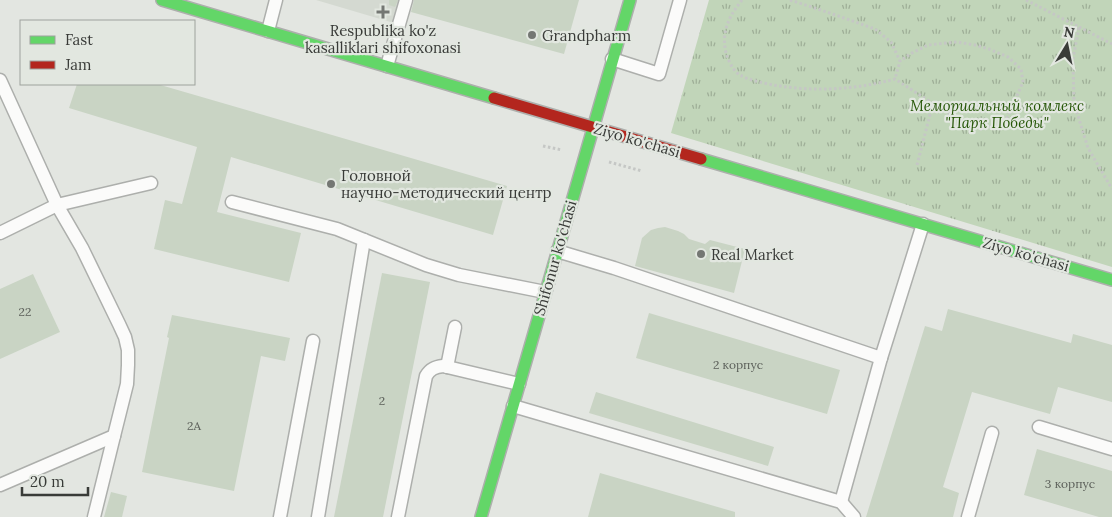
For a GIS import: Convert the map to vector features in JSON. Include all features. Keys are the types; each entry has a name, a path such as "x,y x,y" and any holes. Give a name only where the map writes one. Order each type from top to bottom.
{"street":[{"name":"Ziyo ko'chasi","path":"162,0 923,224 1081,264 1112,280"},
{"name":"Shifonur ko'chasi","path":"481,517 630,0"}],"lane":[{"path":"268,31 276,0"},
{"path":"387,66 406,0"},
{"path":"612,59 659,74 680,0"},
{"path":"0,80 57,205 82,248 119,324 128,350 127,384 94,517"},
{"path":"0,233 57,205 152,183"},
{"path":"232,202 337,229 426,265 459,275 545,292"},
{"path":"840,502 881,358 923,224"},
{"path":"318,517 364,240"},
{"path":"557,251 614,268 881,358"},
{"path":"448,367 455,327"},
{"path":"280,517 313,341"},
{"path":"398,517 426,376 429,372 436,367 448,367 519,384"},
{"path":"513,406 840,502 854,517"},
{"path":"1039,427 1112,449"},
{"path":"968,517 992,432"},
{"path":"0,485 114,436"}],"path":[{"path":"742,0 727,23 724,45 729,61 739,75 762,83 795,88 834,89 872,85 895,79 963,123 980,129 996,126 1007,118 1023,82 1021,69 1008,57 975,45 957,42 928,45 900,60"},
{"path":"790,0 876,29 891,42 900,60 895,79"},
{"path":"1026,0 1112,44"},
{"path":"1078,27 1073,59 1074,103 1088,148 1112,190"},
{"path":"917,165 933,103"}],"shaded area":[{"name":"Respublika ko'z kasalliklari shifoxonasi","path":"316,0 412,0 404,26"}],"green space":[{"name":"Мемориальный комлекс \"Парк Победы\"","path":"709,0 1112,0 1112,267 671,133"}],"building":[{"path":"389,0 398,0 395,7 389,5"},
{"name":"Grandpharm","path":"414,0 579,0 564,54 411,12"},
{"path":"77,85 160,85 507,186 493,235 231,157 217,212 301,233 289,282 154,249 165,200 182,204 197,147 69,108"},
{"path":"665,227 684,234 689,239 705,244 710,240 745,249 734,293 635,266 642,238 651,230"},
{"path":"382,273 430,282 383,517 334,517"},
{"path":"33,274 60,332 0,359 0,289"},
{"path":"948,309 1071,343 1073,334 1112,345 1112,402 1058,387 1050,414 972,392 943,487 959,493 953,517 866,517 925,326 942,331"},
{"path":"649,313 840,370 827,414 636,358"},
{"path":"172,315 290,338 285,361 261,356 234,491 142,472"},
{"path":"596,392 774,447 768,466 589,413"},
{"path":"1037,449 1112,471 1112,517 1099,517 1024,495"},
{"path":"600,473 735,512 735,517 588,517"},
{"path":"111,492 127,496 122,517 104,517"}],"traffic: fast":[{"path":"162,0 494,98"},
{"path":"481,517 630,0"},
{"path":"701,159 1112,280"}],"traffic: jam":[{"path":"494,98 701,159"}],"place":[{"name":"Respublika ko'z kasalliklari shifoxonasi","path":"383,12"},
{"name":"Grandpharm","path":"532,35"},
{"name":"Головной научно-методический центр","path":"331,184"},
{"name":"Real Market","path":"701,254"}]}
